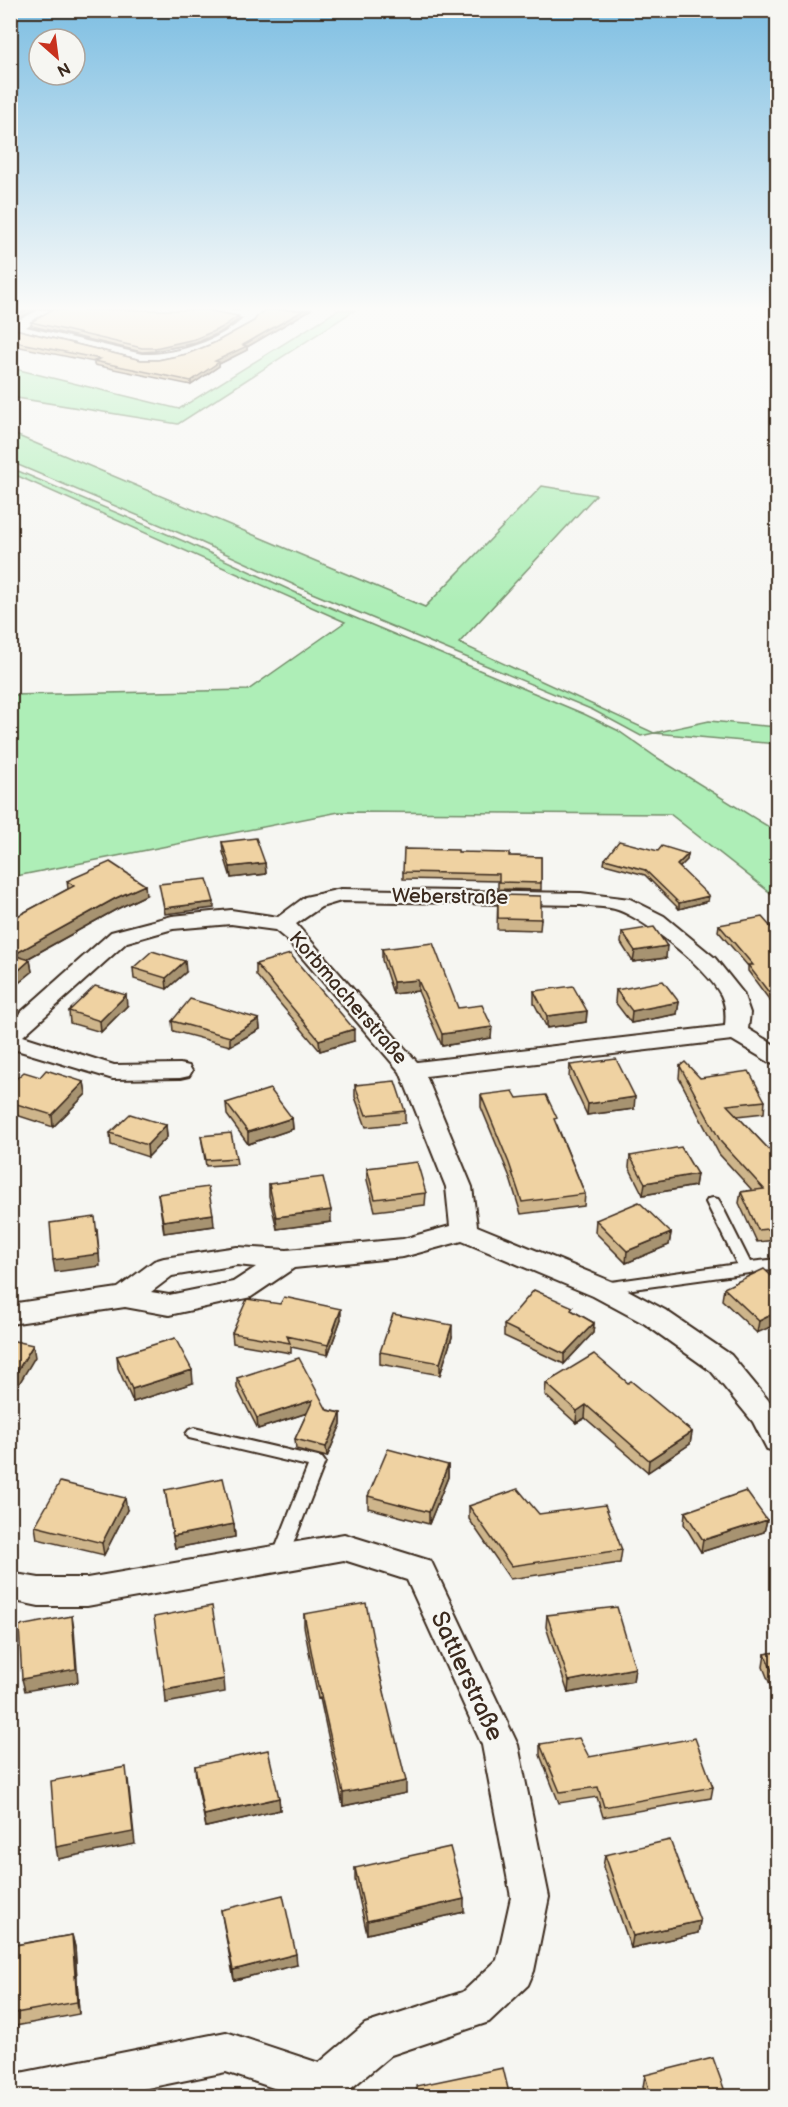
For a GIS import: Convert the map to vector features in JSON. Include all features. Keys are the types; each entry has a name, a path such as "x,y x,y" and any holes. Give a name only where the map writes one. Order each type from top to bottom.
{"street":[{"name":"Weberstraße","path":"282,924 313,902 341,895 581,899 622,904 656,921 707,963 732,993 738,1012 736,1032"},
{"name":"Korbmacherstraße","path":"10,1035 119,937 172,923 231,917 282,924 295,935 411,1070 459,1187 464,1231"},
{"path":"411,1070 736,1032 777,1057"},
{"path":"10,1040 113,1071 180,1071"},
{"path":"125,1297 164,1268 237,1256 287,1259 403,1248 464,1231 603,1288 655,1317 721,1364 764,1415 777,1441"},
{"path":"10,1314 125,1297 169,1305 241,1290 287,1259"},
{"name":"Sattlerstraße","path":"10,1586 39,1592 87,1592 344,1547 419,1570 500,1745 530,1897 514,1971 475,2008 379,2038 325,2091"},
{"path":"10,2096 226,2052 325,2091"}],"lane":[{"path":"712,1202 746,1267"},
{"path":"603,1288 777,1264"},
{"path":"194,1434 317,1462 279,1558"}],"green space":[{"path":"81,408 176,408 202,408 178,424"},
{"path":"11,433 425,607 542,486 596,495 459,643 654,733 641,736 593,710 312,593 196,540 11,462"},
{"path":"11,468 617,730 656,757 777,832 777,898 670,814 339,812 11,877 11,695 248,690 345,622 11,473"},
{"path":"709,721 777,727 777,744 654,733"}],"building":[{"path":"256,838 265,863 230,867 222,842"},
{"path":"619,841 658,851 662,846 688,854 677,865 709,896 679,903 645,870 605,859"},
{"path":"404,849 458,850 458,852 509,853 509,856 541,857 541,883 499,882 499,874 403,872"},
{"path":"110,862 145,885 116,898 13,955 30,960 10,978 10,920 74,886 67,881"},
{"path":"207,879 214,902 164,908 159,884"},
{"path":"498,895 541,896 541,919 498,918"},
{"path":"762,917 777,934 777,1003 748,965 753,965 719,925"},
{"path":"654,927 667,946 635,951 622,932"},
{"path":"433,943 458,1008 482,1005 492,1027 442,1034 418,980 393,982 382,949"},
{"path":"152,951 185,961 166,978 133,968"},
{"path":"290,954 354,1029 319,1040 256,964"},
{"path":"663,981 679,1002 632,1011 616,990"},
{"path":"95,986 126,995 100,1021 69,1011"},
{"path":"573,986 587,1011 547,1016 534,991"},
{"path":"190,999 259,1019 230,1037 172,1021"},
{"path":"616,1059 635,1097 588,1104 570,1065"},
{"path":"685,1062 700,1078 749,1071 765,1101 727,1105 777,1158 773,1162 777,1170 777,1228 758,1230 741,1192 764,1189 721,1142 680,1066"},
{"path":"46,1070 84,1082 52,1115 10,1102 10,1084 24,1072 40,1077"},
{"path":"395,1081 405,1111 366,1115 355,1085"},
{"path":"270,1089 292,1118 248,1132 226,1103"},
{"path":"513,1091 517,1098 546,1095 557,1118 554,1119 585,1194 522,1202 509,1163 481,1095"},
{"path":"130,1114 166,1125 147,1145 110,1133"},
{"path":"231,1133 236,1158 206,1160 201,1136"},
{"path":"681,1147 697,1174 645,1183 630,1156"},
{"path":"417,1162 426,1193 375,1199 367,1168"},
{"path":"323,1177 331,1210 276,1217 269,1184"},
{"path":"208,1187 213,1214 163,1221 158,1194"},
{"path":"639,1202 671,1233 627,1251 596,1220"},
{"path":"95,1217 99,1254 53,1260 50,1223"},
{"path":"764,1269 777,1281 777,1312 759,1321 724,1288"},
{"path":"534,1290 573,1307 571,1310 594,1323 564,1354 504,1325"},
{"path":"284,1297 341,1309 328,1345 287,1336 290,1343 232,1333 247,1299 280,1304"},
{"path":"393,1314 452,1325 440,1363 380,1352"},
{"path":"175,1338 192,1370 132,1389 117,1356"},
{"path":"10,1340 33,1345 10,1383"},
{"path":"594,1354 628,1383 631,1381 692,1432 649,1460 586,1405 577,1411 546,1383"},
{"path":"299,1358 327,1410 341,1413 326,1447 295,1439 313,1400 257,1418 237,1378"},
{"path":"388,1449 448,1465 429,1512 368,1496"},
{"path":"223,1478 234,1524 173,1536 165,1490"},
{"path":"60,1482 125,1498 102,1543 35,1526"},
{"path":"518,1489 539,1514 605,1505 622,1550 511,1566 469,1506"},
{"path":"746,1491 767,1520 703,1540 685,1512"},
{"path":"366,1603 380,1675 406,1781 343,1793 304,1614"},
{"path":"212,1606 224,1679 165,1690 154,1617"},
{"path":"617,1607 635,1668 569,1681 547,1615"},
{"path":"72,1616 76,1669 22,1679 19,1626"},
{"path":"777,1652 777,1683 765,1654"},
{"path":"579,1738 589,1757 695,1738 713,1787 604,1807 598,1787 560,1792 540,1744"},
{"path":"268,1750 279,1798 204,1815 195,1766"},
{"path":"126,1767 133,1832 56,1847 51,1781"},
{"path":"670,1840 700,1921 633,1936 605,1855"},
{"path":"450,1847 464,1899 367,1921 355,1868"},
{"path":"283,1895 296,1954 233,1970 221,1910"},
{"path":"72,1935 77,2002 10,2014 10,1946"},
{"path":"713,2058 727,2097 651,2097 645,2075"},
{"path":"503,2068 510,2097 418,2097 416,2086"}]}
